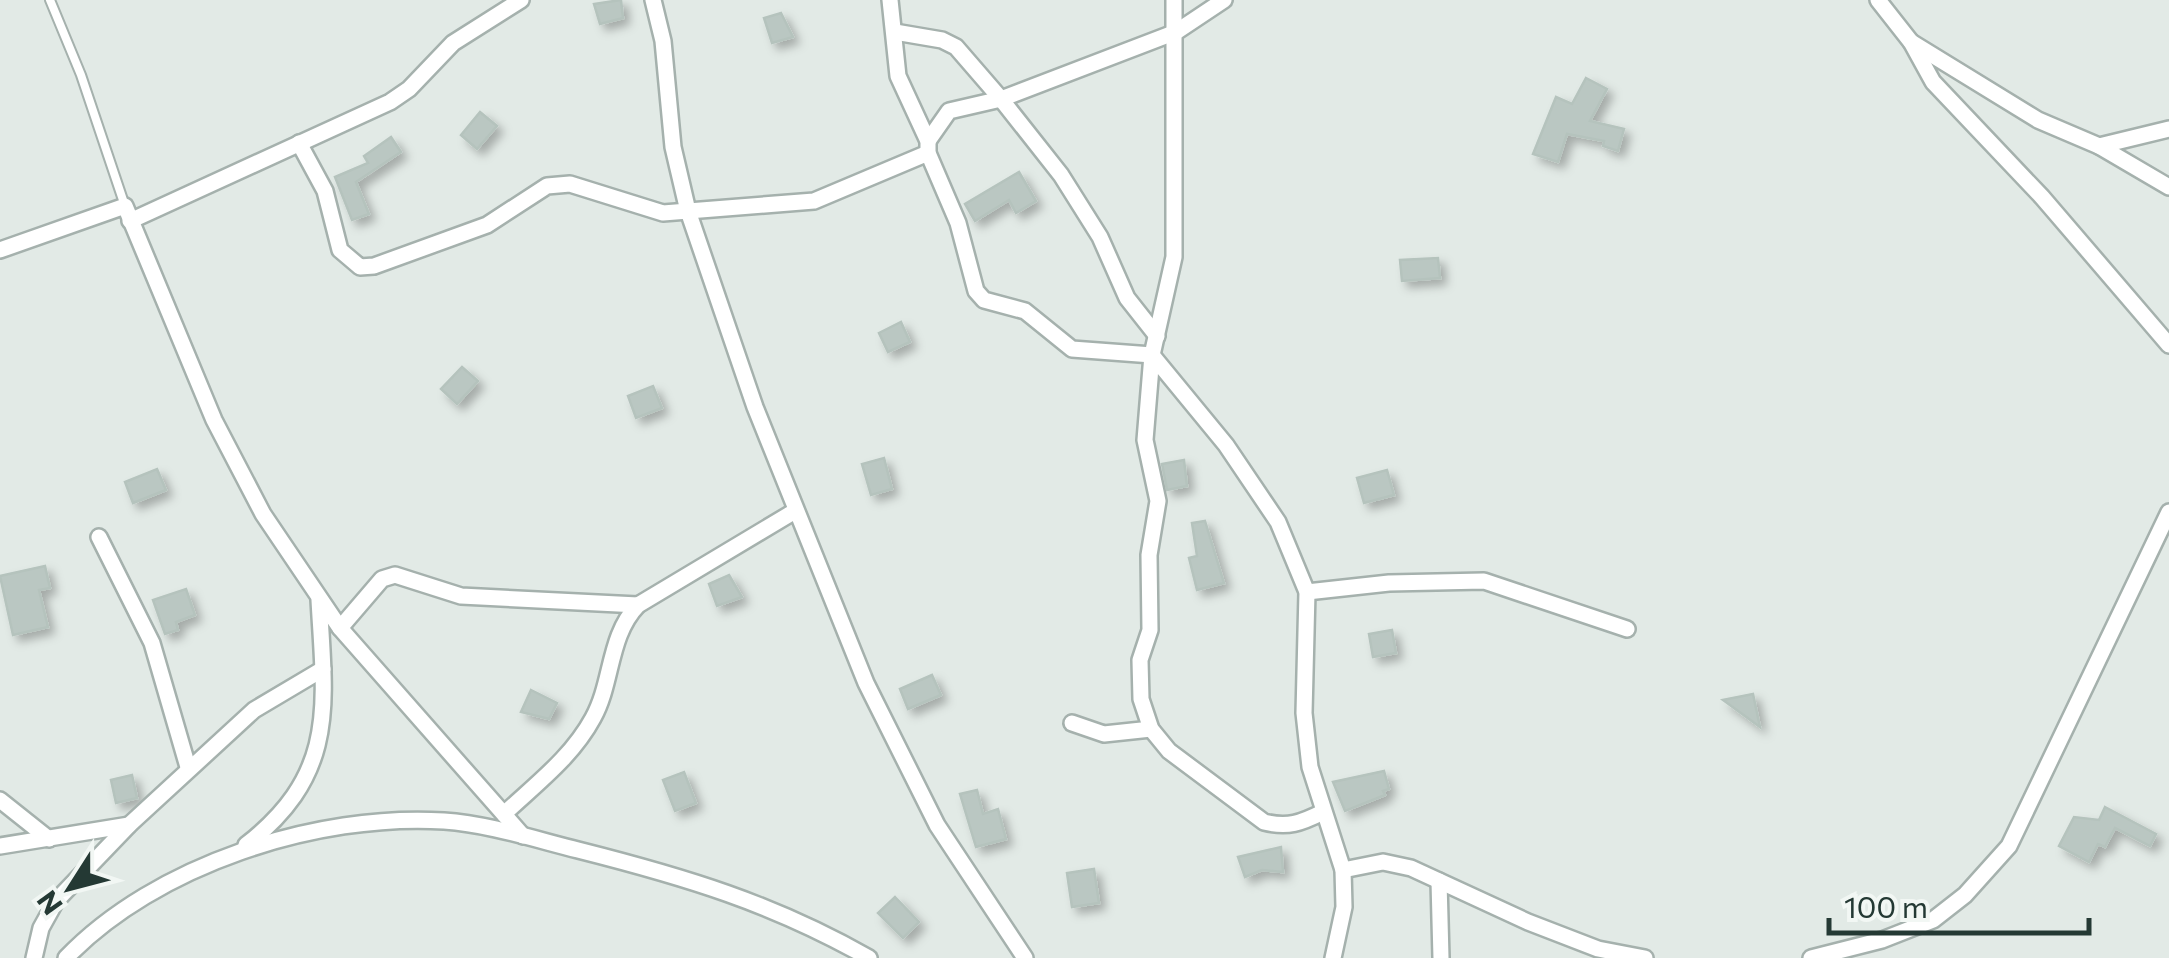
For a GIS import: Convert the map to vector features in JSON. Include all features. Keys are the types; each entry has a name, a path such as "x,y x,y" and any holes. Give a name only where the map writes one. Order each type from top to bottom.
{"street":[{"path":"0,250 127,214 299,143 400,96 453,43 521,0"},
{"path":"653,0 663,41 673,147 688,211 795,511 866,683 938,826 1026,958"},
{"path":"890,0 898,76 958,224 976,291 984,300 1025,311 1072,349 1152,355 1226,445 1278,522 1307,592 1304,712 1310,767 1343,870 1344,907 1334,958"},
{"path":"1174,0 1174,256 1152,355 1145,440 1158,501 1150,555 1150,630 1140,660 1141,699 1151,729 1169,751 1264,822 1300,824 1323,812"},
{"path":"299,143 325,191 340,250 360,266 374,266 487,225 546,186 570,184 663,213 814,201 928,147 950,112 969,103 1002,100 1176,32 1224,0"},
{"path":"1878,0 1911,42 1933,82 2042,197 2169,346"},
{"path":"895,32 956,47 1002,100 1061,175 1100,237 1127,298 1157,336"},
{"path":"1911,42 2038,120 2099,146 2169,187"},
{"path":"2099,146 2169,129"},
{"path":"127,214 214,420 262,514 340,628 523,836"},
{"path":"504,814 580,740 596,714 626,618 638,605 795,511"},
{"path":"1810,958 1882,940 1933,920 1965,895 2009,846 2169,512"},
{"path":"99,537 152,643 188,767"},
{"path":"340,628 382,579 395,575 461,596 638,605"},
{"path":"1307,592 1389,582 1484,581 1627,628"},
{"path":"66,958 163,888 240,849 287,808 306,780 322,719 319,596"},
{"path":"34,958 41,928 56,901 129,825 254,710 323,669"},
{"path":"1072,723 1104,734 1151,729"},
{"path":"0,800 49,840"},
{"path":"240,849 398,822 446,821 523,836 702,882 810,925 870,958"},
{"path":"0,846 129,825"},
{"path":"1343,870 1383,862 1411,868 1598,949 1644,958"},
{"path":"1439,882 1441,958"}],"lane":[{"path":"50,0 81,75 127,214"}],"building":[{"path":"621,0 623,18 600,24 594,4"},
{"path":"781,13 793,37 772,43 764,18"},
{"path":"1586,78 1607,89 1590,121 1624,129 1618,151 1603,146 1604,141 1567,134 1558,162 1533,154 1556,97 1572,104"},
{"path":"480,112 497,126 477,149 461,135"},
{"path":"391,137 401,152 356,182 369,214 352,220 335,177 368,163 364,156"},
{"path":"1019,172 1036,201 1016,213 1009,200 975,221 965,204"},
{"path":"1438,258 1440,278 1402,281 1400,260"},
{"path":"901,322 910,342 888,352 879,333"},
{"path":"462,367 478,381 457,404 441,389"},
{"path":"653,386 662,408 636,418 628,396"},
{"path":"884,458 892,489 871,495 862,464"},
{"path":"1184,460 1187,486 1167,490 1162,464"},
{"path":"157,469 166,490 133,503 125,482"},
{"path":"1387,470 1394,495 1364,503 1357,478"},
{"path":"1205,521 1224,583 1197,590 1189,558 1197,556 1192,523"},
{"path":"45,566 50,588 39,590 48,627 13,635 0,576"},
{"path":"729,575 742,597 717,606 709,584"},
{"path":"186,589 195,615 176,622 178,630 165,634 153,600"},
{"path":"1392,630 1396,653 1373,657 1369,634"},
{"path":"932,675 941,695 908,709 900,689"},
{"path":"531,690 557,703 549,719 521,712"},
{"path":"1753,694 1760,727 1723,700"},
{"path":"1384,771 1389,789 1383,791 1385,795 1345,811 1333,782"},
{"path":"684,772 696,803 675,811 663,780"},
{"path":"132,775 137,798 116,803 111,780"},
{"path":"977,790 983,814 998,809 1006,839 976,847 960,794"},
{"path":"2105,807 2156,834 2150,846 2115,828 2105,847 2098,844 2089,862 2059,846 2074,817 2099,820"},
{"path":"1281,847 1283,872 1262,870 1245,877 1238,857"},
{"path":"1094,869 1099,903 1072,907 1067,873"},
{"path":"895,897 919,922 903,938 878,913"}]}
